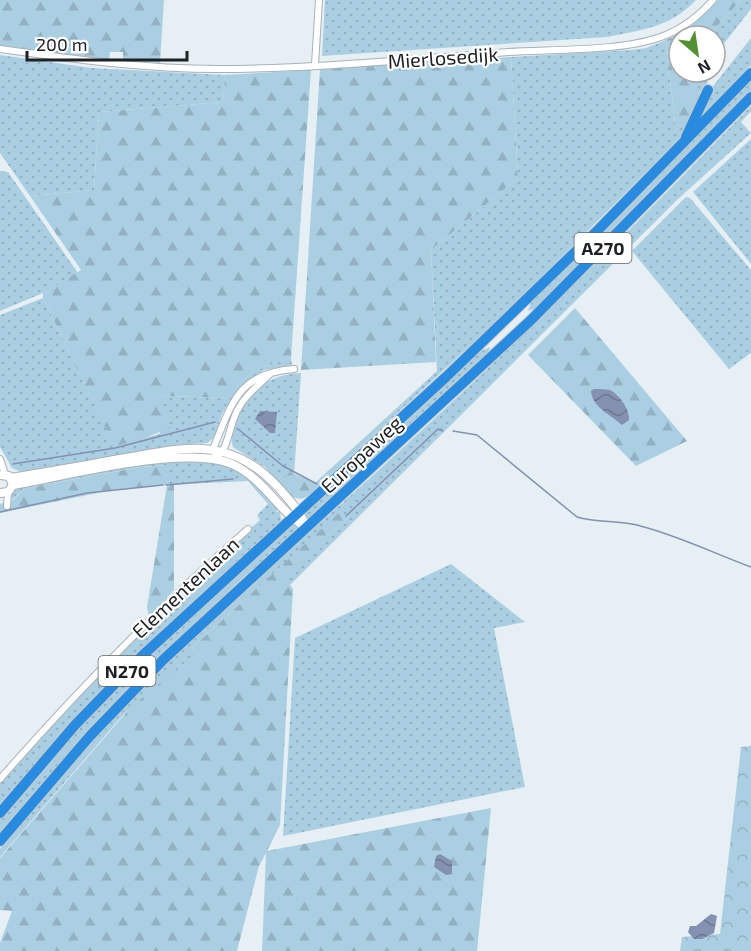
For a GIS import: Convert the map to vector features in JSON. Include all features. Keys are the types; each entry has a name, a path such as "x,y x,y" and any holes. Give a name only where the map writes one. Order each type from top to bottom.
{"highway":[{"name":"Europaweg","path":"0,813 62,740 136,663 461,363 751,73"},
{"name":"A270","path":"681,145 708,90"},
{"name":"Europaweg","path":"0,841 83,743 144,679 530,321 751,97"}],"street":[{"path":"315,65 319,0"},
{"name":"Mierlosedijk","path":"0,49 81,60 218,69 576,48 650,40 682,27 701,13 713,0"},
{"path":"217,459 213,449 240,390 258,376 294,369"},
{"path":"217,459 224,451 237,412 246,396 272,373"},
{"path":"6,484 183,447 213,449 224,451 266,475 296,516"},
{"path":"6,484 172,457 217,459 234,465 255,479 307,528"},
{"path":"0,459 6,484"},
{"name":"Elementenlaan","path":"0,779 70,699 116,652 168,600 248,529"}],"green space":[{"path":"0,0 164,0 160,63 123,60 123,52 110,52 109,60 0,48"},
{"path":"325,0 696,0 666,22 607,37 322,56"},
{"path":"718,0 741,0 719,24 693,24"},
{"path":"741,0 751,0 751,9 727,40 727,24 719,24"},
{"path":"751,38 751,65 696,123 715,84 727,84 727,68"},
{"path":"666,40 667,84 671,84 676,133 700,92 693,84 707,84 689,125 680,138 516,303 308,496 301,499 292,497 265,467 233,447 231,439 234,424 238,413 251,395 268,381 289,374 301,373 294,475 290,473 281,481 316,486 315,483 437,371 431,250 518,178 511,57 646,48"},
{"path":"0,55 92,68 225,75 223,102 99,112 94,190 30,196 0,153"},
{"path":"511,57 518,178 431,250 436,362 301,370 320,69"},
{"path":"311,70 291,358 264,367 248,376 235,389 230,398 160,396 170,428 137,441 114,446 43,298 43,293 81,270 30,196 94,190 99,112 223,102 225,75"},
{"path":"751,78 751,93 539,307 528,311 532,300"},
{"path":"671,84 693,84 700,91 690,115 676,134"},
{"path":"751,106 751,111 741,122 751,133 678,199 290,585 284,578 345,520 340,513 192,648 195,655 124,714 0,857 0,849 46,794 118,714 168,663 494,362"},
{"path":"751,139 751,264 693,192"},
{"path":"0,171 8,172 78,273 43,293 0,311"},
{"path":"686,197 690,198 751,270 751,353 729,369 632,251"},
{"path":"43,298 114,445 160,434 160,396 229,398 234,389 255,371 291,358 292,365 264,370 242,385 222,414 214,438 207,443 174,445 21,475 19,471 12,468 0,447 0,315"},
{"path":"575,308 687,441 636,466 528,355"},
{"path":"490,347 488,353 308,520 303,514 477,353"},
{"path":"191,458 220,464 249,479 278,508 276,513 280,510 281,522 116,674 0,805 0,781 126,646 260,520 257,515 268,504 248,481 167,485 166,465 141,467 25,488 11,501 12,492 16,488 132,465"},
{"path":"167,465 167,485 112,490 0,513 0,504 13,500 25,488 141,467"},
{"path":"290,472 315,483 316,486 306,496 298,496 281,481"},
{"path":"167,485 174,485 174,590 149,616 147,607"},
{"path":"340,512 345,520 285,578 293,589 280,825 267,851 491,808 477,951 262,951 266,853 259,866 237,951 0,951 0,943 12,911 0,910 0,858 132,706 194,655 192,648"},
{"path":"294,522 299,528 236,584 0,836 0,818 64,744 146,657"},
{"path":"451,564 525,622 494,628 525,787 283,836 295,638"},
{"path":"751,746 751,951 680,951 682,937 720,934 741,747"}],"water":[{"path":"594,389 610,390 617,395 626,407 629,420 622,425 603,410 592,397 591,391"},
{"path":"260,411 277,412 275,433 270,433 255,419"},
{"path":"440,854 452,861 452,874 446,875 434,867 436,856"},
{"path":"711,914 717,916 714,933 702,939 694,939 688,932 690,926 696,926"}],"waterway":[{"path":"13,464 115,448 215,422"},
{"path":"238,429 283,466 317,484"},
{"path":"346,516 438,429 443,431"},
{"path":"453,431 477,435 577,517 630,523 652,529 751,567"},
{"path":"166,485 233,479"},
{"path":"0,512 87,493 163,485"}]}
